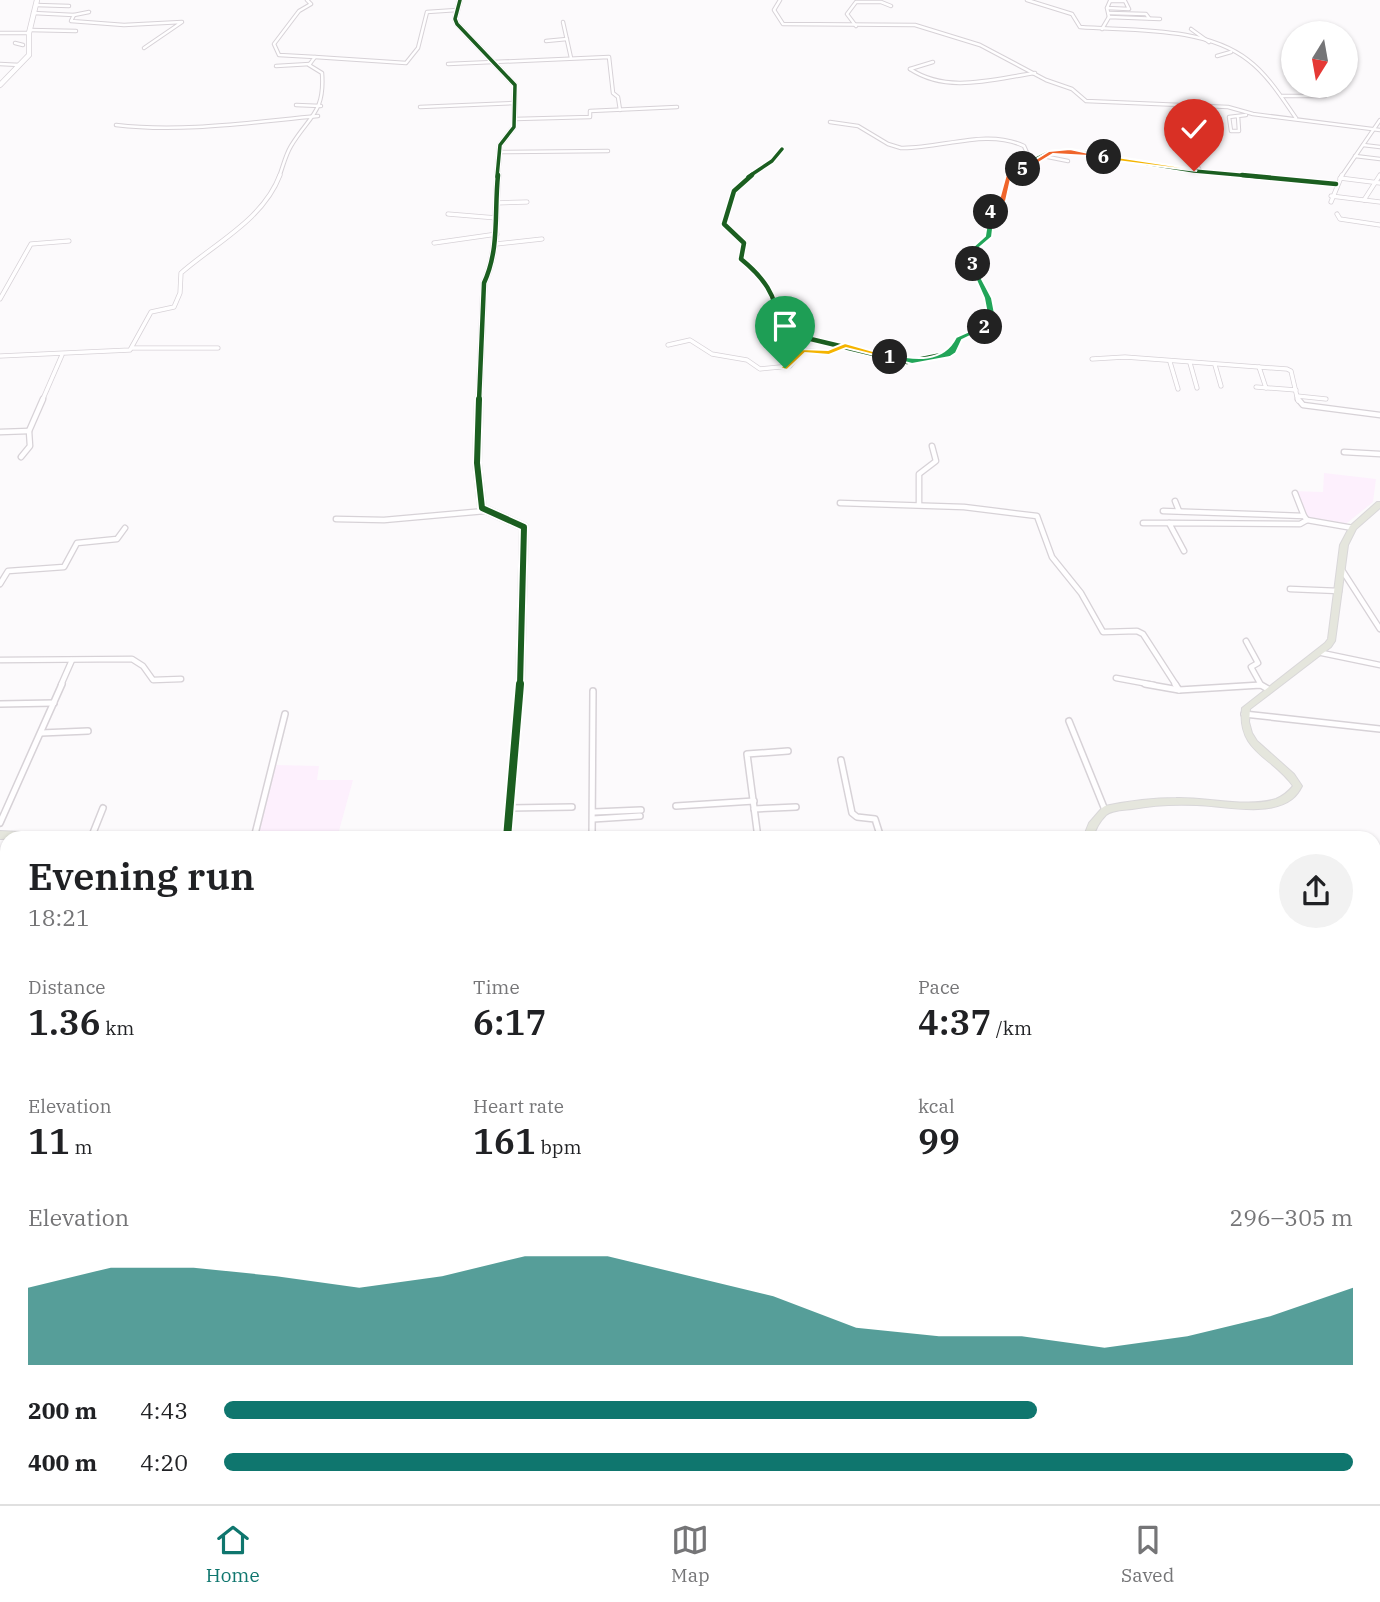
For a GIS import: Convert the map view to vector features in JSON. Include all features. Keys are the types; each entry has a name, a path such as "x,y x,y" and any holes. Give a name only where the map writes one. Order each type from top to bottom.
{"main road":[{"path":"1090,831 1105,810 1186,800 1250,806 1275,802 1295,793 1298,786 1295,779 1255,744 1245,725 1244,714 1250,702 1265,687 1322,653 1332,639 1344,545 1353,528 1380,504"}],"street":[{"path":"307,0 311,4 299,11 274,44 279,55 406,63 418,48 427,12 457,10"},
{"path":"460,0 457,24 515,85 514,127 502,142 499,152 496,244 483,297 477,463 479,502 485,511"},
{"path":"780,0 774,10 783,24 915,26 980,45 1050,82 1072,89 1086,101 1228,107 1253,114 1380,130"},
{"path":"1027,0 1072,14 1080,27 1158,33 1212,44 1234,52 1246,59 1281,95"},
{"path":"1102,29 1109,15 1107,8 1110,1 1124,1 1129,9 1107,8"},
{"path":"22,46 30,32 36,2 69,6"},
{"path":"856,26 847,14 856,2 891,6"},
{"path":"33,13 74,15 89,12"},
{"path":"74,15 71,21 120,24 182,22 144,48"},
{"path":"1109,15 1160,19"},
{"path":"563,22 571,58"},
{"path":"1191,29 1212,44"},
{"path":"0,33 76,31"},
{"path":"1158,33 1160,40"},
{"path":"545,41 567,39"},
{"path":"0,85 28,57 22,46 15,43"},
{"path":"1217,56 1234,52"},
{"path":"310,64 316,57"},
{"path":"448,64 610,57 613,93 618,97 620,110"},
{"path":"933,62 910,69 928,80 954,83 1035,73"},
{"path":"0,64 20,65"},
{"path":"132,348 151,312 174,307 180,293 181,273 246,226 270,196 289,149 318,116 323,76 310,64 275,66"},
{"path":"1283,98 1297,118"},
{"path":"420,107 515,103"},
{"path":"296,105 321,106"},
{"path":"515,119 590,117 590,111 677,107"},
{"path":"572,111 572,117"},
{"path":"1238,116 1239,131 1233,131 1228,118 1238,116 1253,114"},
{"path":"116,125 141,128 223,125 318,116"},
{"path":"1331,202 1336,184 1380,121"},
{"path":"830,122 855,125 880,142 908,148 959,141 1012,141 1024,146 1028,155 1068,161"},
{"path":"1363,145 1380,147"},
{"path":"782,149 770,167 741,179 734,186 724,224 744,243 741,259 761,274 777,300 780,327 798,336 912,362 951,353 959,339 989,325 992,319 988,298 968,254 988,237 991,213 1002,201 1009,173 1033,165 1038,158 1070,151 1200,171 1336,184"},
{"path":"499,152 608,151"},
{"path":"1355,156 1380,159"},
{"path":"1195,161 1200,171"},
{"path":"1016,164 1033,165"},
{"path":"1364,200 1380,175"},
{"path":"1340,178 1380,183"},
{"path":"1331,196 1380,202"},
{"path":"496,204 527,202"},
{"path":"448,214 465,214 468,218 497,218"},
{"path":"1337,214 1340,219 1380,225"},
{"path":"434,243 457,242 464,236 497,234"},
{"path":"496,244 542,239"},
{"path":"0,299 20,271 19,263 31,244 69,241"},
{"path":"668,345 690,341 712,354 747,360 760,369 790,366 803,350 829,353 845,346"},
{"path":"0,356 117,353 132,348 218,348"},
{"path":"21,457 31,447 33,440 29,431 62,355"},
{"path":"1092,359 1112,356 1289,369 1297,396 1303,405 1380,415"},
{"path":"1170,362 1178,389"},
{"path":"1190,363 1197,388"},
{"path":"1215,365 1222,386"},
{"path":"1259,367 1266,388"},
{"path":"1256,387 1296,390"},
{"path":"1297,396 1326,399"},
{"path":"0,432 29,431"},
{"path":"919,505 919,474 936,461 932,446"},
{"path":"1344,452 1380,454"},
{"path":"1294,493 1306,518"},
{"path":"1175,501 1179,511"},
{"path":"840,503 964,507 1039,517 1052,557 1081,593 1103,632 1137,631 1143,634 1179,690"},
{"path":"335,519 384,520 485,511 524,527 523,629 507,831"},
{"path":"1163,511 1306,518 1353,528"},
{"path":"1222,513 1227,524"},
{"path":"1143,523 1300,524 1306,518"},
{"path":"1169,523 1184,551"},
{"path":"0,584 8,571 64,567 77,543 117,539 125,528"},
{"path":"1340,568 1380,629"},
{"path":"1290,589 1339,591"},
{"path":"1246,641 1258,663 1251,667 1265,687"},
{"path":"1322,653 1380,665"},
{"path":"0,660 132,659 143,666 153,680 181,679"},
{"path":"0,823 72,660"},
{"path":"1116,678 1179,690 1265,687"},
{"path":"593,691 593,831"},
{"path":"0,704 54,703"},
{"path":"256,831 285,714"},
{"path":"1244,714 1380,729"},
{"path":"1069,722 1105,810"},
{"path":"41,733 88,732"},
{"path":"757,831 748,752 788,751"},
{"path":"841,760 852,813 876,819 879,831"},
{"path":"676,806 754,801"},
{"path":"509,808 572,807"},
{"path":"754,809 796,807"},
{"path":"93,831 103,808"},
{"path":"594,815 640,813"}],"shaded area":[{"path":"1324,473 1376,479 1373,502 1342,527 1306,520 1292,491 1323,492"},
{"path":"275,765 319,766 317,780 353,780 339,831 257,831"}],"cycle path":[{"path":"460,0 455,19 457,24 515,85 514,127 500,145 496,194 497,235 491,268 484,283 477,463 482,508 524,527 519,709 508,831"},
{"path":"782,149 772,161 740,183 728,204 724,224 744,243 741,259 763,279 773,295 778,324 798,336 907,362 951,353 959,339 992,322 988,298 968,254 988,237 991,213 1002,201 1009,173 1029,168 1036,159 1048,153 1070,151 1194,171 1336,184"}],"route":[{"path":"785,368 790,366 803,350 829,353 845,346 907,362 937,357 951,353 959,339 989,325 992,319 988,298 968,254 990,234 990,216 1002,201 1009,173 1012,170 1029,168 1040,156 1051,152 1070,151 1194,171"}]}
